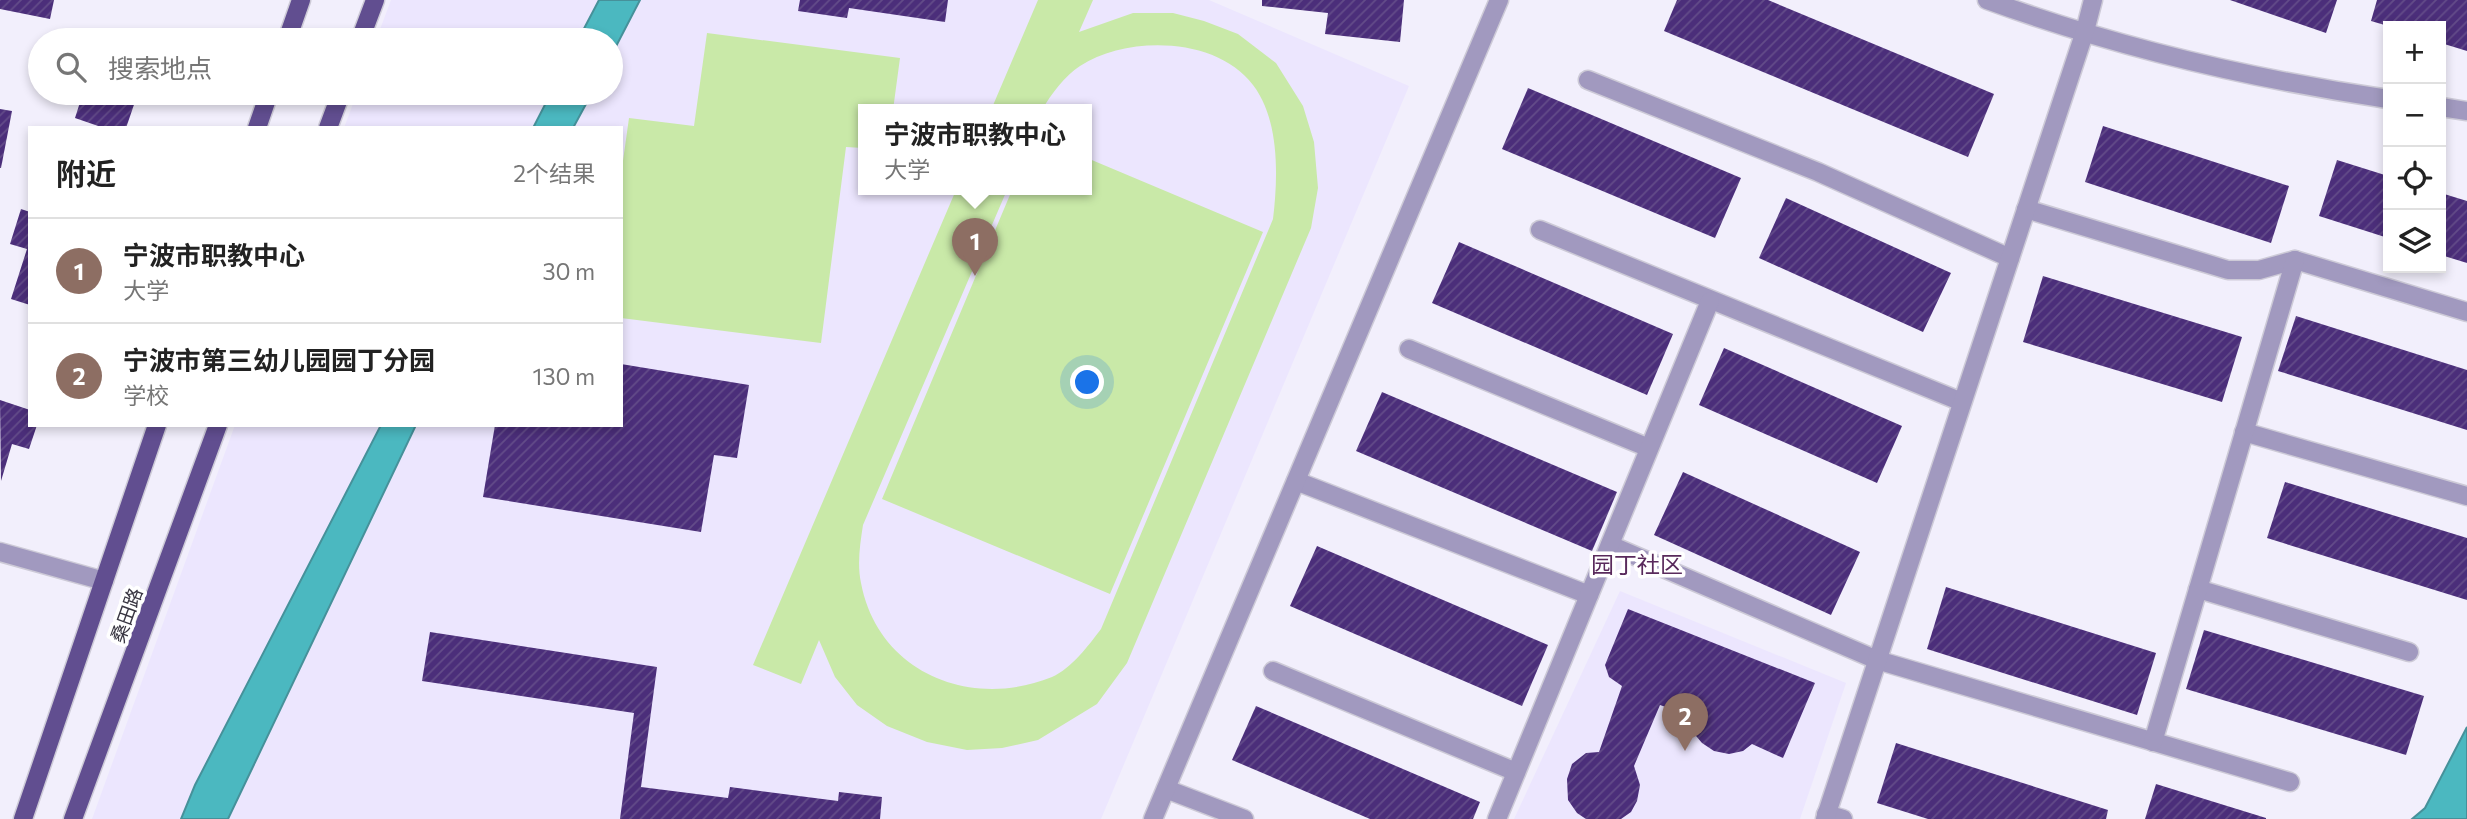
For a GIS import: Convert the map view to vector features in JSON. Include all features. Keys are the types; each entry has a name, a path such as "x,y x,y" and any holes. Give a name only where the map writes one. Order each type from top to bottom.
{"main road":[{"path":"291,28 301,0"},
{"path":"364,28 375,0"},
{"path":"258,126 265,105"},
{"path":"329,126 337,105"},
{"name":"桑田路","path":"23,819 155,427"},
{"name":"桑田路","path":"73,819 217,427"}],"street":[{"path":"1153,819 1499,0"},
{"path":"1987,0 2036,18 2206,65 2383,98"},
{"path":"1832,817 1877,660 2093,0"},
{"path":"1588,80 1818,172 2010,258"},
{"path":"2446,108 2467,111"},
{"path":"2026,209 2228,270 2259,270 2295,260 2467,312"},
{"path":"1540,230 1962,402"},
{"path":"2153,742 2295,260"},
{"path":"1497,819 1710,301"},
{"path":"1409,349 1649,448"},
{"path":"2244,432 2467,496"},
{"path":"1296,481 1589,595"},
{"path":"1609,545 1877,660 2290,782"},
{"path":"0,552 104,581"},
{"path":"2198,589 2409,652"},
{"path":"1273,671 1516,772"},
{"path":"1166,789 1244,819"}],"shaded area":[{"path":"391,0 1209,0 1409,86 1101,819 92,819 234,427 623,427 623,126 345,126 353,105 623,105 623,28 380,28"},
{"path":"1620,591 1846,683 1800,819 1514,819"}],"green space":[{"path":"1038,0 1093,0 1079,32 1133,13 1173,13 1204,21 1238,34 1276,63 1303,106 1314,142 1318,188 1311,228 1127,663 1097,704 1038,740 1002,748 967,750 927,742 887,726 857,705 835,677 819,640 801,684 753,665 954,195 1005,195 863,525 859,569 871,614 887,640 908,661 932,676 960,685 990,689 1021,686 1052,677 1079,656 1101,629 1273,219 1275,203 1273,132 1262,99 1237,69 1218,57 1171,46 1122,49 1100,56 1074,70 1046,104 994,104"},
{"path":"707,33 900,58 894,104 858,104 858,148 846,147 821,343 623,318 623,161 629,118 694,126"},
{"path":"1092,160 1263,232 1110,594 882,499 1010,195 1092,195"}],"water":[{"path":"599,0 640,0 623,33 623,28 584,28"},
{"path":"545,105 585,105 574,126 534,126"},
{"path":"380,427 415,427 228,819 181,819 195,785"},
{"path":"2467,727 2467,819 2412,819 2425,808"}],"building":[{"path":"0,0 54,0 50,19 0,9"},
{"path":"800,0 948,0 945,22 849,8 847,18 798,11"},
{"path":"1262,0 1404,0 1400,42 1325,34 1328,13 1262,6"},
{"path":"1677,0 1768,0 1994,94 1968,157 1664,31"},
{"path":"2230,0 2337,0 2326,33"},
{"path":"2377,0 2467,0 2467,51 2446,45 2446,21 2383,21 2383,25 2371,21"},
{"path":"1528,88 1741,178 1715,238 1502,149"},
{"path":"79,105 134,105 127,126 98,126 75,118"},
{"path":"0,109 12,111 1,168 0,168"},
{"path":"2103,126 2289,186 2271,243 2085,182"},
{"path":"2337,160 2383,174 2383,236 2319,216"},
{"path":"2446,195 2467,201 2467,263 2446,257"},
{"path":"1786,198 1951,273 1923,332 1759,258"},
{"path":"21,209 28,211 28,304 11,299 27,249 10,244"},
{"path":"1459,242 1673,334 1647,395 1432,303"},
{"path":"2043,276 2242,337 2222,402 2023,342"},
{"path":"2296,316 2467,370 2467,430 2278,371"},
{"path":"1724,348 1902,426 1877,483 1699,405"},
{"path":"623,364 749,385 737,458 714,455 701,532 483,497 495,427 623,427"},
{"path":"1382,392 1617,492 1592,551 1356,451"},
{"path":"0,400 28,409 28,427 36,427 29,449 12,444 1,481"},
{"path":"1683,472 1860,552 1831,615 1654,535"},
{"path":"2285,482 2467,538 2467,600 2267,538"},
{"path":"1317,546 1548,645 1522,706 1290,606"},
{"path":"1946,587 2156,653 2137,715 1927,649"},
{"path":"1628,609 1815,683 1783,758 1752,744 1743,751 1729,754 1714,751 1702,743 1691,730 1688,715 1660,705 1634,766 1640,785 1637,801 1631,812 1621,819 1586,819 1577,813 1568,800 1567,779 1572,764 1586,753 1599,752 1622,686 1609,677 1605,665"},
{"path":"2204,630 2424,696 2406,755 2186,689"},
{"path":"430,632 657,667 641,787 728,798 730,787 838,801 839,792 882,797 880,819 620,819 634,713 422,681"},
{"path":"1256,706 1480,802 1473,819 1370,819 1232,760"},
{"path":"1896,743 2108,810 2106,819 1928,819 1877,803"},
{"path":"2156,784 2266,818 2266,819 2145,819"}],"place":[{"name":"宁波市职教中心","path":"975,276"},
{"name":"宁波市第三幼儿园园丁分园","path":"1685,751"}],"district":[{"name":"园丁社区","path":"1637,564"}]}
